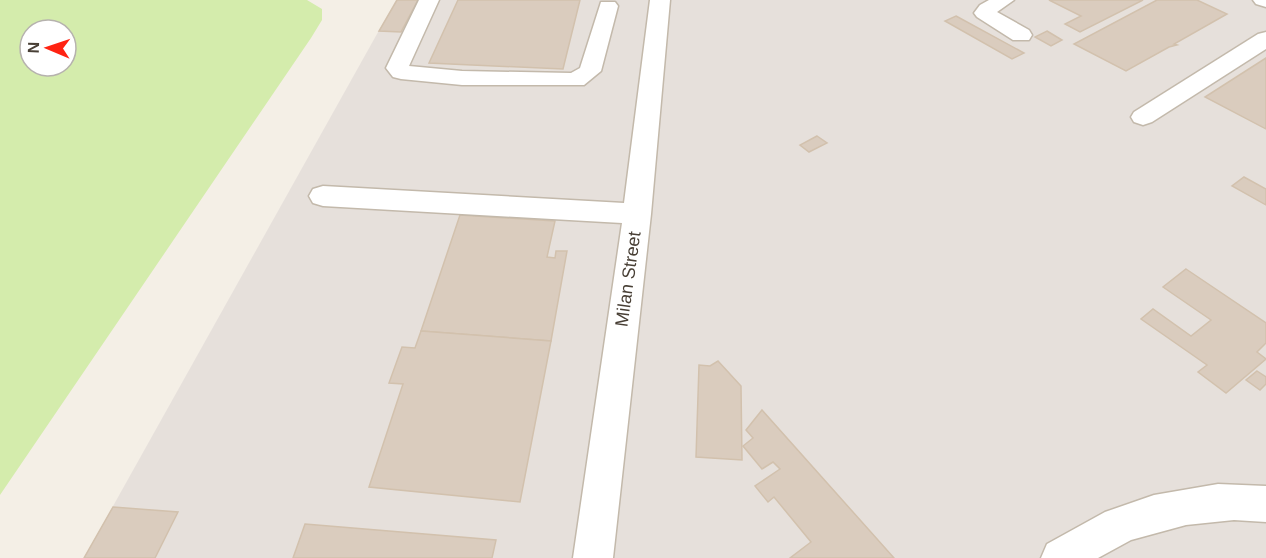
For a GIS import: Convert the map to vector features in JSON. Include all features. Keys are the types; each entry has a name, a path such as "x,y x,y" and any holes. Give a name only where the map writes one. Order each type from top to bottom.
{"street":[{"path":"429,0 398,65 397,68 401,72 462,78 576,80 590,71 608,6"},
{"name":"Milan Street","path":"594,558 637,214 660,0"},
{"path":"1004,0 984,13 1021,35"},
{"path":"1143,117 1266,39"},
{"path":"323,196 637,214"},
{"path":"1061,558 1137,518 1187,507 1224,503 1266,504"}],"shaded area":[{"path":"396,0 1266,0 1266,558 84,558"}],"green space":[{"path":"0,0 307,0 322,9 322,20 0,495"}],"building":[{"path":"397,0 418,0 401,32 379,31"},
{"path":"458,0 580,0 563,69 429,63"},
{"path":"1049,0 1143,0 1080,32 1065,24 1081,16"},
{"path":"1157,0 1197,0 1227,14 1174,44 1177,45 1169,47 1126,71 1074,44"},
{"path":"956,16 1024,53 1012,59 945,21"},
{"path":"1047,31 1062,40 1051,46 1035,37"},
{"path":"1266,58 1266,129 1205,97"},
{"path":"817,136 827,143 809,152 800,145"},
{"path":"1244,177 1266,189 1266,205 1232,186"},
{"path":"460,215 555,221 547,257 555,258 556,251 567,251 551,341 421,331"},
{"path":"1186,269 1266,323 1266,343 1257,352 1266,359 1226,393 1198,372 1207,365 1141,319 1153,309 1191,336 1211,320 1163,287"},
{"path":"421,331 551,341 520,502 369,487 403,384 389,383 402,347 415,348"},
{"path":"718,361 741,386 742,460 696,457 699,365 710,366"},
{"path":"1257,371 1266,377 1266,384 1260,390 1246,380"},
{"path":"762,410 894,558 790,558 811,542 774,497 768,502 755,486 780,469 773,462 762,469 743,446 753,438 746,430"},
{"path":"113,507 178,512 155,558 84,558"},
{"path":"305,524 496,540 492,558 293,558"}]}
